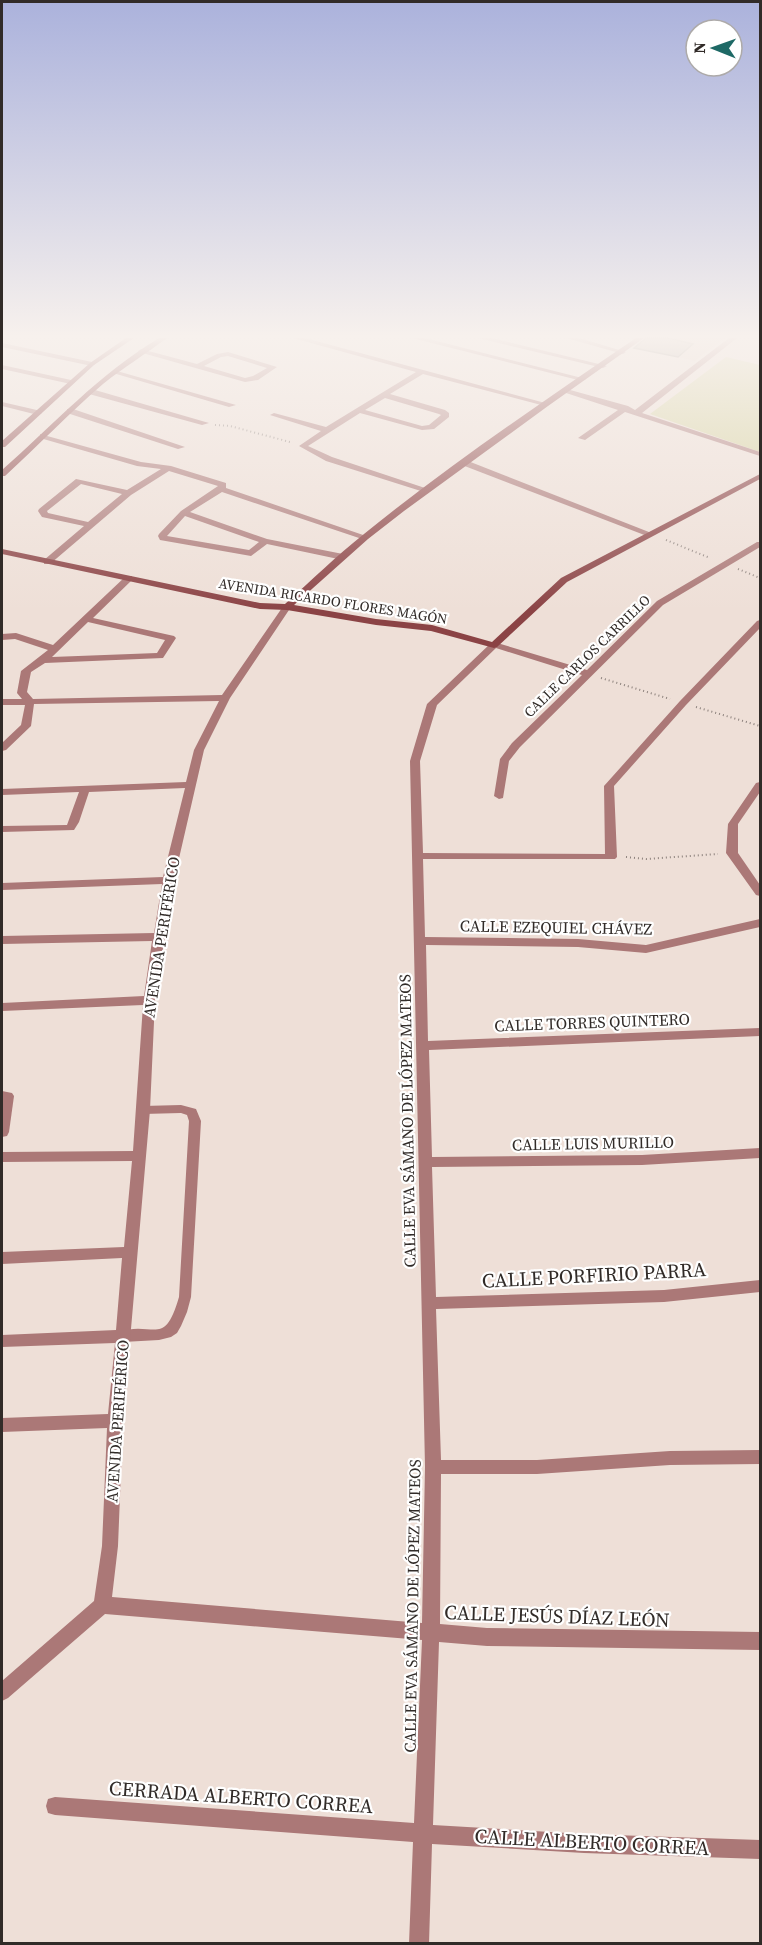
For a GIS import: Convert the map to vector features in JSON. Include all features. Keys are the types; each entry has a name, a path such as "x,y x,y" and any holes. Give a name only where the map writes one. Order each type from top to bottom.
{"street":[{"path":"2,445 20,429"},
{"path":"2,474 51,429"},
{"path":"125,429 181,447"},
{"path":"327,429 303,446 329,459 427,490"},
{"name":"AVENIDA PERIFÉRICO","path":"102,1605 110,1546 115,1421 143,1110 149,1000 168,879 199,750 225,698 287,607 365,537 511,429"},
{"path":"582,438 595,429"},
{"path":"687,429 760,454"},
{"path":"43,436 140,464 168,468 223,485 221,489"},
{"path":"465,463 650,534"},
{"path":"2,466 13,464"},
{"path":"47,562 128,493 168,468"},
{"name":"CALLE EVA SÁMANO DE LÓPEZ MATEOS","path":"419,1944 431,1634 434,1467 415,761 432,704 564,580 760,476"},
{"path":"89,525 45,515 42,511 79,481 128,493"},
{"path":"221,489 184,513 162,536 163,538 251,553 265,541"},
{"path":"221,489 365,537"},
{"path":"184,513 265,541 344,557"},
{"name":"CALLE CARLOS CARRILLO","path":"499,796 504,761 516,745 586,673 660,603 760,544"},
{"name":"AVENIDA RICARDO FLORES MAGÓN","path":"2,552 260,606 287,607 376,622 432,628 586,673"},
{"path":"30,701 22,693 26,670 43,660 129,578"},
{"path":"43,660 160,656 171,638 87,619"},
{"path":"419,856 611,856 609,786 682,703 760,623"},
{"path":"2,637 16,636 54,649"},
{"path":"2,702 225,698"},
{"path":"2,748 26,726 30,701"},
{"path":"2,792 190,785"},
{"path":"760,785 733,824 732,853 760,892"},
{"path":"2,829 62,830 70,828 75,822 85,789"},
{"path":"2,886 168,879"},
{"name":"CALLE EZEQUIEL CHÁVEZ","path":"421,941 578,943 646,949 760,923"},
{"path":"2,940 159,937"},
{"path":"2,1007 149,1000"},
{"name":"CALLE TORRES QUINTERO","path":"424,1046 760,1032"},
{"path":"2,1096 7,1096 2,1132"},
{"name":"CALLE LUIS MURILLO","path":"427,1162 642,1160 760,1153"},
{"path":"2,1157 139,1156"},
{"path":"2,1258 131,1252"},
{"name":"CALLE PORFIRIO PARRA","path":"429,1303 664,1296 760,1286"},
{"path":"2,1341 123,1336"},
{"path":"2,1425 115,1421"},
{"path":"434,1467 537,1467 670,1458 759,1457"},
{"path":"2,1692 102,1605"},
{"name":"CALLE JESÚS DÍAZ LEÓN","path":"102,1605 431,1634 760,1641"},
{"name":"CERRADA ALBERTO CORREA","path":"55,1806 424,1833"},
{"name":"CALLE ALBERTO CORREA","path":"424,1833 683,1848 760,1850"}],"lane":[{"path":"123,1336 167,1333 175,1328 185,1297 195,1121 192,1112 181,1109 143,1110"}],"path":[{"path":"240,429 303,446"},
{"path":"650,534 760,578"},
{"path":"611,856 646,859 732,853"}],"shaded area":[{"path":"693,429 760,429 760,452"}]}
